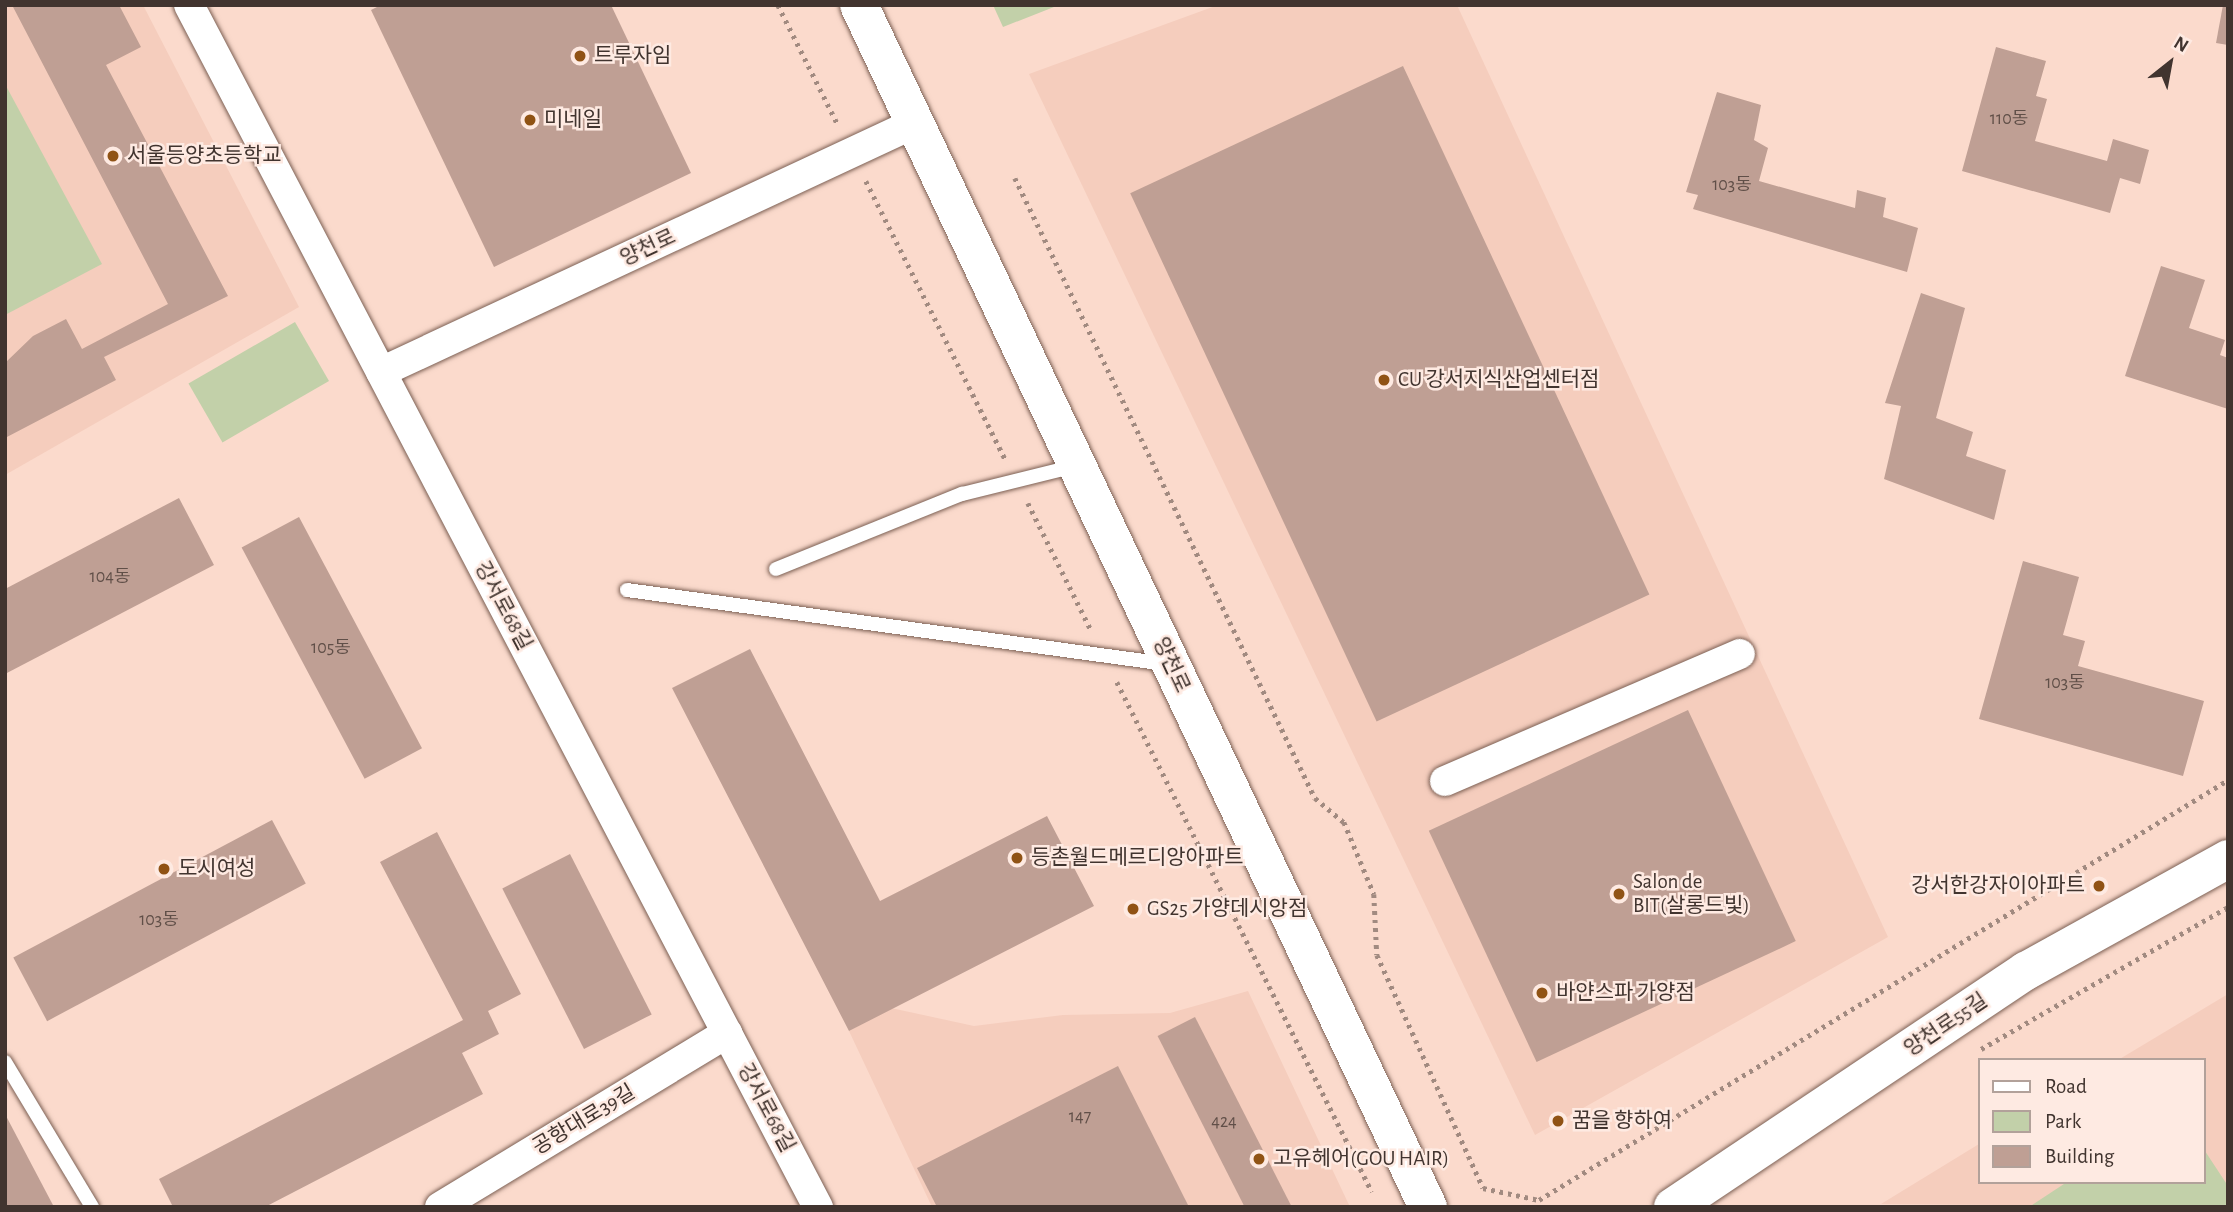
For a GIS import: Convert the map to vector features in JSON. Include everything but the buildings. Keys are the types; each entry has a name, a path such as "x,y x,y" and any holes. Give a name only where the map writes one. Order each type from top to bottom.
{"main road":[{"name":"양천로","path":"859,5 1428,1207"},
{"name":"양천로55길","path":"1673,1207 2026,971 2228,859"}],"street":[{"name":"강서로68길","path":"189,5 818,1207"},
{"name":"양천로","path":"381,372 915,123"},
{"path":"1445,781 1740,654"},
{"name":"공항대로39길","path":"440,1207 727,1033"}],"lane":[{"path":"776,569 962,494 1077,466"},
{"path":"627,590 1171,665"},
{"path":"5,1062 92,1207"}],"path":[{"path":"778,5 1372,1192"},
{"path":"1015,178 1315,798 1344,822 1374,894 1377,955 1483,1188 1539,1200 2228,780"},
{"path":"1970,1055 2228,907"}],"shaded area":[{"name":"서울등양초등학교","path":"5,5 143,5 299,307 5,475"},
{"path":"1218,5 1457,5 1888,937 1535,1135 1029,74"},
{"path":"1248,991 1350,1207 932,1207 849,1031 891,1008 974,1026 1063,1015 1170,1013"},
{"path":"2228,994 2228,1207 1881,1204 1978,1145 1978,1184 2205,1184 2205,1058 2121,1058"}],"green space":[{"path":"993,5 1059,5 1003,27"},
{"path":"5,84 102,264 5,315"},
{"path":"295,322 329,381 222,442 188,384"},
{"path":"2205,1151 2228,1186 2228,1207 2029,1207 2064,1184 2205,1184"}],"place":[{"name":"트루자임","path":"580,56"},
{"name":"미네일","path":"530,120"},
{"name":"서울등양초등학교","path":"113,156"},
{"name":"CU 강서지식산업센터점","path":"1384,380"},
{"name":"등촌월드메르디앙아파트","path":"1017,858"},
{"name":"도시여성","path":"164,869"},
{"name":"강서한강자이아파트","path":"2099,886"},
{"name":"Salon de BIT(살롱드빛)","path":"1619,894"},
{"name":"GS25 가양데시앙점","path":"1133,909"},
{"name":"바얀스파 가양점","path":"1542,993"},
{"name":"꿈을 향하여","path":"1558,1121"},
{"name":"고유헤어(GOU HAIR)","path":"1259,1159"}]}
